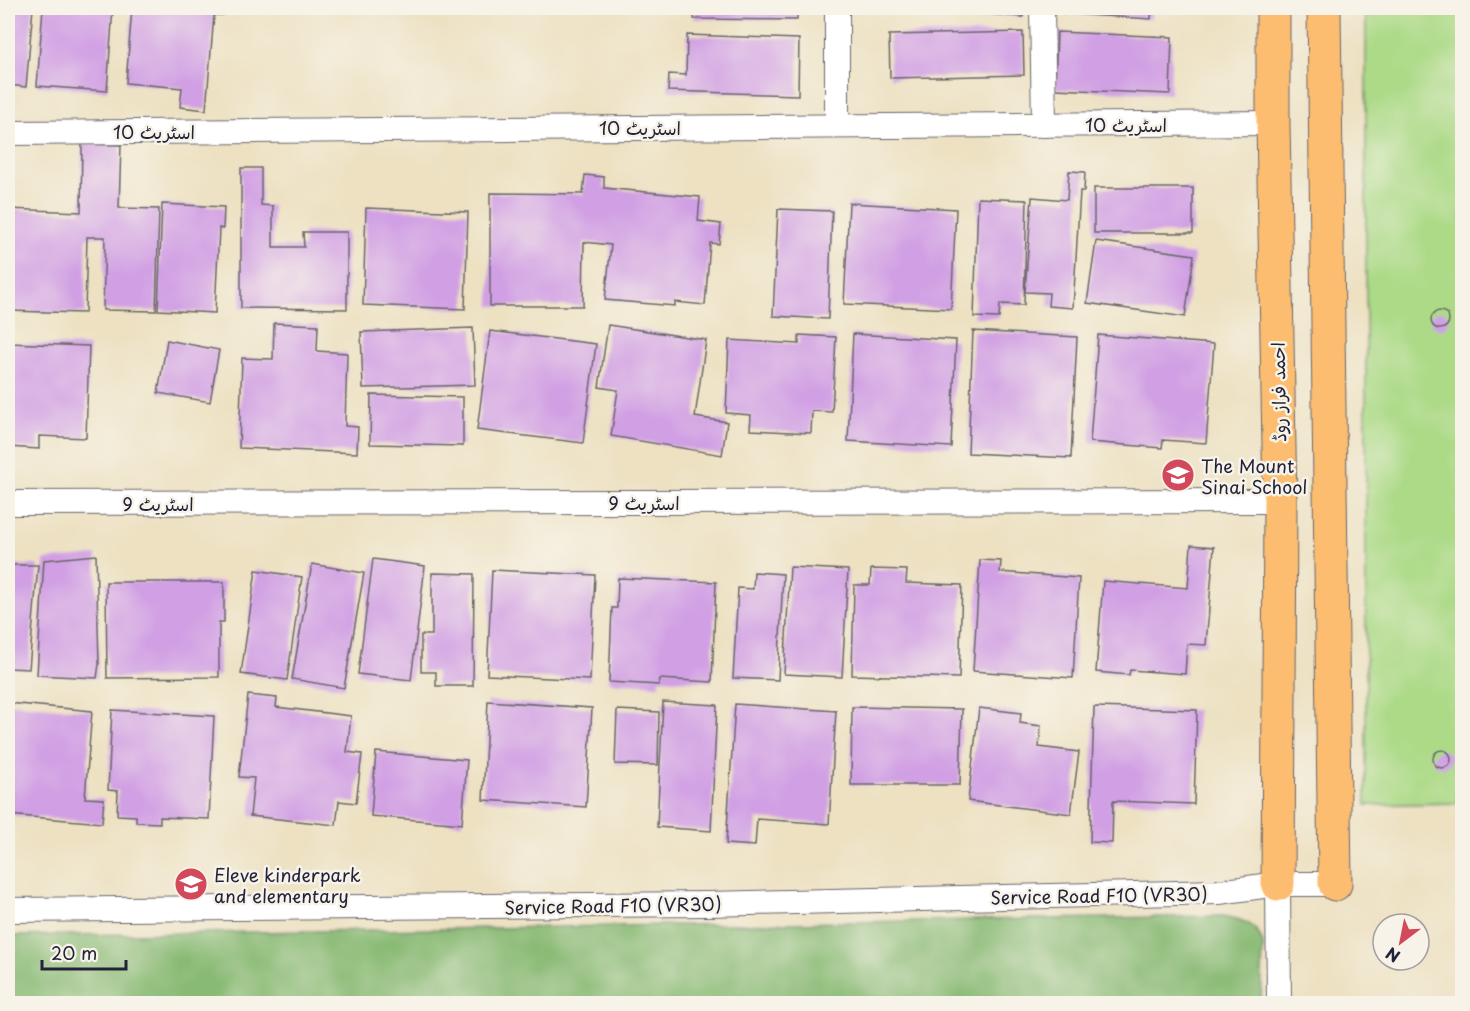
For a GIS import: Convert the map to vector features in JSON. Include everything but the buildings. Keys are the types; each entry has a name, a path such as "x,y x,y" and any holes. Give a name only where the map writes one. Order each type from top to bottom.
{"main road":[{"name":"احمد فراز روڈ","path":"1273,8 1280,501 1278,884"},
{"path":"1324,8 1335,884"}],"street":[{"path":"837,8 837,126"},
{"path":"1042,8 1044,125"},
{"name":"اسٹریٹ 10","path":"8,133 1273,123"},
{"name":"اسٹریٹ 9","path":"8,503 1280,501"},
{"path":"1278,884 1279,1004"},
{"name":"Service Road F10 (VR30)","path":"8,910 707,904 1219,892 1278,884 1335,884"}],"green space":[{"path":"1366,8 1462,8 1462,569 1457,803 1366,805"},
{"path":"1223,916 1248,924 1261,937 1263,944 1261,1003 8,1003 8,936"}],"place":[{"name":"The Mount Sinai School","path":"1178,475"},
{"name":"Eleve kinderpark and elementary","path":"191,884"}]}
